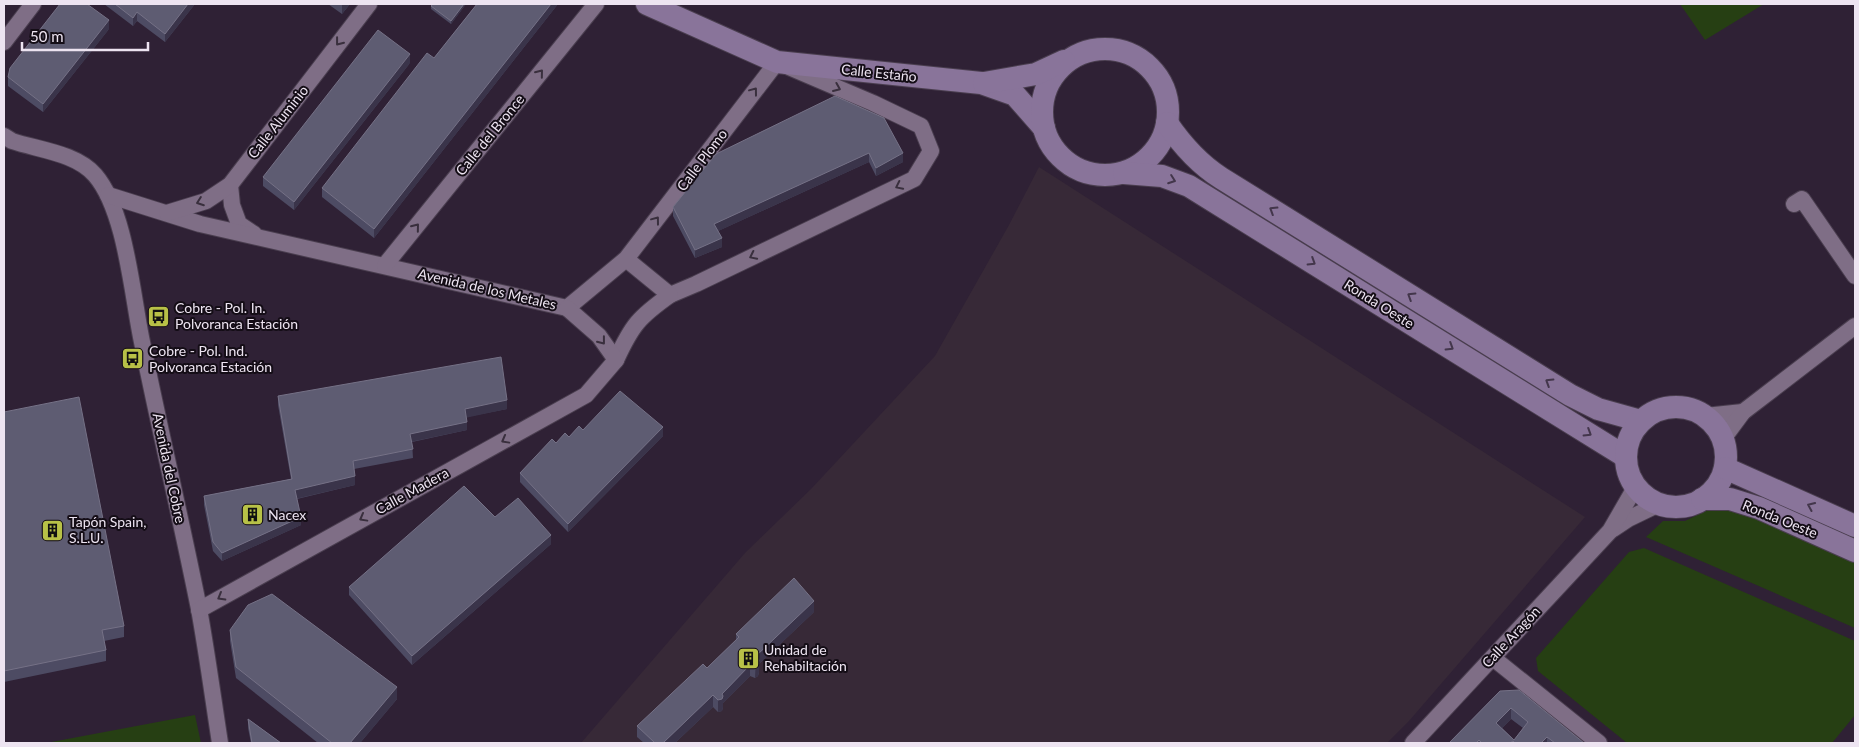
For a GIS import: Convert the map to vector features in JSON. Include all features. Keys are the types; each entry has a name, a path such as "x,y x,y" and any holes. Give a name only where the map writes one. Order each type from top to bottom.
{"main road":[{"name":"Calle Estaño","path":"647,4 777,62 981,83 1015,95 1044,128"},
{"path":"1096,50 1116,50 1135,56 1150,68 1162,84 1168,103 1167,123 1162,140 1152,154 1140,165 1124,172 1104,176 1083,172 1066,162 1052,147 1044,128 1042,107 1047,86 1060,68 1077,55 1096,50"},
{"name":"Calle Estaño","path":"981,83 1036,74 1077,55"},
{"name":"Ronda Oeste","path":"1167,123 1191,154 1221,178 1570,395 1598,409 1642,421"},
{"name":"Ronda Oeste","path":"1124,172 1162,176 1189,186 1626,457"},
{"path":"1672,407 1690,408 1705,416 1716,426 1723,439 1726,453 1725,468 1720,480 1712,491 1702,499 1688,505 1659,504 1646,497 1636,486 1628,472 1626,457 1633,431 1642,421 1656,411 1672,407"},
{"name":"Ronda Oeste","path":"1725,468 1855,526"},
{"name":"Ronda Oeste","path":"1702,499 1730,499 1759,508 1855,551"}],"street":[{"path":"4,42 33,4"},
{"name":"Calle Aluminio","path":"167,213 206,201 230,185 369,4"},
{"name":"Calle del Bronce","path":"385,265 596,4"},
{"name":"Calle Estaño","path":"670,295 914,179 931,151 921,126 874,103 777,62"},
{"name":"Calle Plomo","path":"626,259 777,62"},
{"path":"4,136 12,141 75,159 94,174 108,195"},
{"path":"4,150 28,146"},
{"path":"230,185 232,205 239,224 258,237"},
{"name":"Avenida de los Metales","path":"108,195 200,224 567,308 626,259"},
{"name":"Avenida del Cobre","path":"108,195 117,218 127,260 141,340 199,610 220,743"},
{"path":"1794,204 1802,199 1855,276"},
{"path":"626,259 670,295"},
{"name":"Calle Madera","path":"199,610 586,395 616,360 633,327 645,312 670,295"},
{"path":"567,308 599,336 616,360"},
{"path":"1723,439 1743,412 1855,326"},
{"path":"1705,416 1743,412"},
{"name":"Calle Aragón","path":"1413,743 1610,531 1636,486"},
{"name":"Calle Aragón","path":"1610,531 1628,519 1659,504"},
{"path":"1493,658 1599,743"}],"shaded area":[{"path":"1039,167 1585,517 1409,721 1387,743 581,743 745,553 811,489 935,356 1009,225"}],"green space":[{"path":"1680,4 1764,4 1705,40"},
{"path":"1733,509 1855,562 1855,628 1646,537 1663,521 1685,521 1708,510"},
{"path":"1644,548 1855,641 1855,715 1832,743 1627,743 1538,671 1536,658 1629,552"},
{"path":"195,715 201,743 46,743"}],"building":[{"path":"60,4 87,4 109,20 43,104 8,77 10,68"},
{"path":"115,4 188,4 165,34 137,12 133,18"},
{"path":"433,4 464,4 451,21 431,6"},
{"path":"477,4 551,4 374,229 322,188 427,53 434,58"},
{"path":"378,30 410,54 294,202 263,177"},
{"path":"835,96 884,118 903,153 876,168 869,153 714,224 722,238 695,250 673,207 716,154"},
{"path":"501,357 507,400 465,409 467,422 410,434 413,449 353,461 355,476 295,490 301,517 222,553 213,542 204,496 292,479 278,396"},
{"path":"620,391 663,427 568,524 520,473 552,439 556,443 565,433 569,437 579,426 583,430"},
{"name":"Tapón Spain, S.L.U.","path":"79,397 124,626 102,630 106,650 4,671 4,412"},
{"path":"464,486 495,517 518,498 551,535 412,656 349,587"},
{"name":"Unidad de Rehabiltación","path":"794,578 814,601 756,656 759,660 758,665 750,665 722,694 722,699 718,700 713,695 663,743 655,743 637,726 703,664 707,668 739,637 736,634"},
{"path":"272,594 397,687 350,743 332,743 236,667 230,630 248,605"},
{"path":"1519,690 1584,743 1555,743 1547,737 1541,743 1515,743 1513,741 1510,743 1482,743 1479,740 1476,743 1449,743 1500,691","holes":["1511,708 1528,722 1514,740 1496,723"]},
{"path":"248,719 281,743 252,743"}],"place":[{"name":"Cobre - Pol. In. Polvoranca Estación","path":"159,316"},
{"name":"Cobre - Pol. Ind. Polvoranca Estación","path":"133,359"},
{"name":"Nacex","path":"252,515"},
{"name":"Tapón Spain, S.L.U.","path":"53,530"},
{"name":"Unidad de Rehabiltación","path":"748,658"}]}
